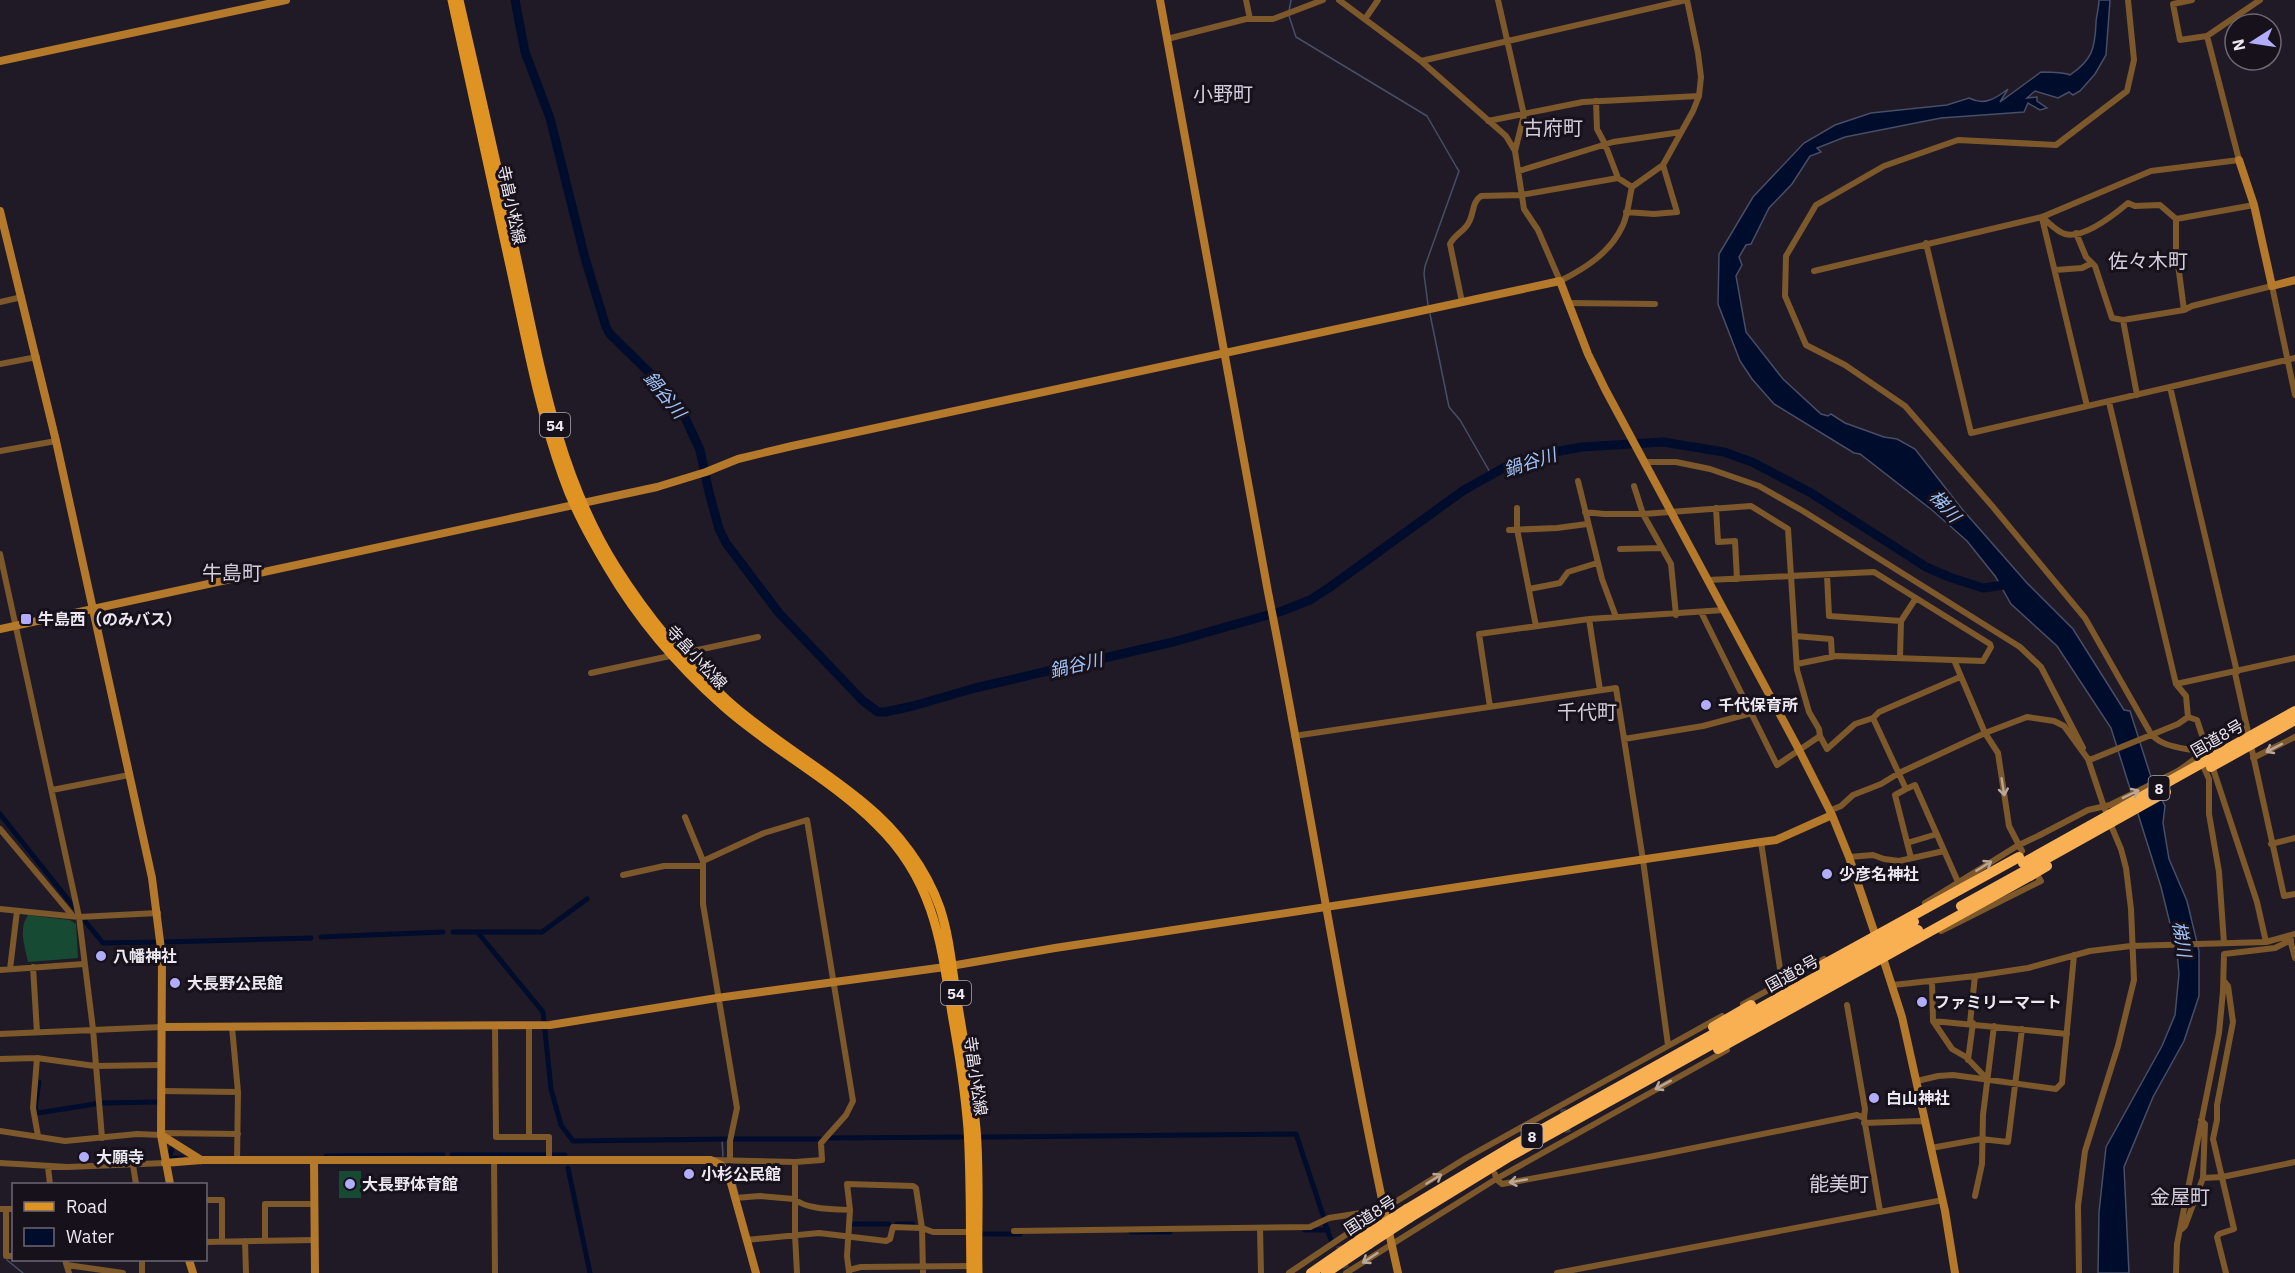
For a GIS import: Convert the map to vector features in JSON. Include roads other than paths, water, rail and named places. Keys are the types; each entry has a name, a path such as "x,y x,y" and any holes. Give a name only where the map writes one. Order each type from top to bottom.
{"highway":[{"name":"国道8号","path":"1408,1213 1613,1099 1635,1091 1675,1056 1840,964 1916,931 2025,862 2127,810 2293,716"},
{"path":"1840,964 1875,935 2025,862"},
{"path":"1675,1056 1734,1041 1883,957 1916,931 2025,862"},
{"name":"国道8号","path":"1311,1273 1367,1240 1516,1144 1623,1085 1660,1069"},
{"name":"国道8号","path":"1326,1273 1367,1240"}],"main road":[{"name":"寺畠小松線","path":"452,0 539,399 563,477 609,570 644,622 676,654 728,701 803,760 865,804 896,834 922,871 940,909 966,1109 973,1271"},
{"name":"寺畠小松線","path":"459,0 546,397 578,504"},
{"name":"寺畠小松線","path":"948,966 976,1132 973,1271"}],"street":[{"path":"0,61 286,0"},
{"path":"1160,0 1363,1112 1398,1273"},
{"path":"1246,0 1250,19"},
{"path":"1167,39 1231,22 1273,19 1323,0"},
{"path":"1339,0 1421,61 1506,136 1515,151 1524,209 1538,230 1587,354 1798,748 1849,857 1893,985 1917,1081 1955,1273"},
{"path":"1365,19 1378,0"},
{"path":"1498,0 1524,115 1515,151"},
{"path":"0,629 657,487 738,459 792,446 1560,281 1586,267 1603,254 1623,225 1632,187 1663,165 1699,96 1701,77 1686,0 1421,61"},
{"path":"2128,0 2134,60 2127,91 2056,145 1958,140 1884,166 1816,205 1786,256 1785,296 1806,345 1845,365 1905,406 1993,507 2085,618 2150,735 2169,746 2192,750 2201,761 2209,779 2209,814 2219,872 2222,943"},
{"path":"2192,0 2173,4 2180,40 2207,36 2260,0"},
{"path":"2207,36 2253,205 2295,395"},
{"path":"1488,121 1596,101 1699,96"},
{"path":"1596,101 1597,129 1618,178 1632,187"},
{"path":"1519,171 1605,144 1681,132"},
{"path":"1814,271 2042,217 2151,171 2239,160"},
{"path":"1626,212 1654,214 1677,212 1663,165"},
{"path":"1462,302 1450,244 1454,236 1468,225 1476,199 1481,196 1521,195 1618,178"},
{"path":"2042,217 2067,235 2103,224 2128,203 2135,206 2160,205 2176,219 2176,249 2184,310"},
{"path":"2176,219 2253,205"},
{"path":"0,211 56,441 158,913 162,957 161,1134 170,1183"},
{"path":"2042,217 2087,406"},
{"path":"2076,233 2086,256 2095,266 2112,318 2123,320 2184,310 2295,280"},
{"path":"1926,243 1971,433 2295,358"},
{"path":"2055,270 2082,268 2092,262"},
{"path":"0,302 22,297"},
{"path":"1568,303 1654,304"},
{"path":"2123,320 2137,395"},
{"path":"0,364 37,357"},
{"path":"2170,387 2236,672 2271,844 2284,896 2295,894"},
{"path":"2109,402 2176,684 2186,696 2188,717"},
{"path":"0,451 56,441"},
{"path":"1645,462 1676,462 1710,469 1759,486 1803,510 2020,647 2041,667 2088,757 2121,849 2126,868 2131,909 2134,980 2118,1046 2089,1138 2080,1188 2077,1241 2079,1273"},
{"path":"1578,481 1597,563 1616,617"},
{"path":"1634,486 1643,514 1671,564 1676,615"},
{"path":"1585,512 1643,514 1751,506 1788,529 1797,664 1809,712 1827,749 1855,724 1873,718 1879,712 1960,677"},
{"path":"1517,508 1517,529 1536,626"},
{"path":"1716,508 1718,542 1735,541 1737,579"},
{"path":"1509,530 1587,524"},
{"path":"1620,549 1662,548"},
{"path":"0,554 52,790 76,916 93,1029 102,1138"},
{"path":"1529,589 1560,583 1568,572 1597,563"},
{"path":"1708,580 1874,572 1990,644 1991,647 1983,661 1832,657 1797,664"},
{"path":"1827,575 1829,616 1901,621"},
{"path":"1899,658 1901,621 1916,598"},
{"path":"1490,707 1479,634 1589,619 1724,610"},
{"path":"1701,612 1776,765 1798,748 1820,736"},
{"path":"1589,619 1600,690"},
{"path":"1795,636 1831,639 1832,657"},
{"path":"591,673 758,637"},
{"path":"2176,684 2295,658"},
{"path":"1954,660 1985,733 1998,753 2009,826 2025,862"},
{"path":"1294,736 1616,688 1675,1056"},
{"path":"1624,739 1703,726 1752,713"},
{"path":"0,1034 162,1027 545,1025 1776,840 1830,813 1853,795 1881,784 1899,772 1985,733 2027,717 2054,721 2064,726 2088,757"},
{"path":"2088,757 2178,724 2188,717"},
{"path":"2188,717 2197,720 2257,902 2266,942"},
{"path":"1873,718 1906,789"},
{"path":"1901,921 1958,882 2025,862 2040,835 2088,810 2109,805 2187,765 2202,751 2245,723"},
{"path":"2253,758 2295,737"},
{"path":"52,790 129,775"},
{"path":"1911,858 1895,795 1915,785 1958,882"},
{"path":"685,817 703,863 704,904 717,998 737,1108 730,1141 730,1159"},
{"path":"0,1163 48,1167 133,1165 201,1160 730,1159 795,1162 822,1160 821,1143 846,1115 853,1101 807,820 764,833 703,863 664,866 623,875"},
{"path":"0,829 76,916"},
{"path":"1907,843 1937,834"},
{"path":"2271,844 2295,838"},
{"path":"1761,842 1782,982"},
{"path":"1849,857 1873,855 1899,861 1944,851"},
{"path":"0,909 60,916 158,913"},
{"path":"10,969 17,911"},
{"path":"1893,985 2028,968 2074,955 2133,946 2266,942 2292,936"},
{"path":"2292,936 2295,958"},
{"path":"2176,1273 2175,1261 2219,1033 2224,954 2275,948 2292,936"},
{"path":"1917,1081 1953,1075 2056,1089 2062,1083 2074,955"},
{"path":"1289,1273 1338,1243 1384,1209 1563,1106 1675,1056 1782,982 1831,956 1840,964"},
{"path":"0,970 84,964"},
{"path":"33,967 37,1032"},
{"path":"1346,1271 1392,1244 1496,1176 1838,988 1858,971"},
{"path":"1968,1060 1975,976"},
{"path":"1932,981 1933,1021 1952,1049 1968,1060 1989,1080"},
{"path":"2224,981 2228,986 2233,1022 2217,1104 2217,1120 2213,1139 2234,1229 2219,1234 2217,1237 2226,1273"},
{"path":"1846,1005 1881,1211"},
{"path":"1933,1021 2067,1034"},
{"path":"495,1026 496,1137 549,1137 549,1160"},
{"path":"529,1026 529,1137"},
{"path":"1975,1196 1982,1164 1981,1139 1994,1026"},
{"path":"232,1027 238,1092 237,1161"},
{"path":"1931,1148 1981,1139 2008,1142 2022,1029"},
{"path":"0,1059 37,1058 95,1066 162,1065"},
{"path":"37,1058 33,1108 38,1136"},
{"path":"162,1091 238,1092"},
{"path":"1496,1176 1502,1184 1857,1115 1864,1120 1926,1123"},
{"path":"2181,1229 2185,1226 2203,1178 2205,1124 2201,1120"},
{"path":"0,1131 65,1141 137,1134 238,1134"},
{"path":"161,1134 201,1160"},
{"path":"495,1159 495,1273"},
{"path":"711,1160 721,1165 729,1176 756,1273"},
{"path":"314,1161 315,1273"},
{"path":"795,1162 797,1273"},
{"path":"2203,1178 2222,1177 2295,1162"},
{"path":"133,1165 136,1183"},
{"path":"48,1167 50,1183"},
{"path":"923,1270 922,1228 916,1188 913,1186 847,1184 850,1210 849,1271 861,1267 923,1270 973,1271"},
{"path":"735,1198 760,1196 794,1199 815,1207 850,1210"},
{"path":"207,1200 222,1200 222,1241"},
{"path":"1557,1273 1942,1200"},
{"path":"265,1240 266,1204 314,1204"},
{"path":"7,1209 6,1256 12,1256"},
{"path":"1014,1231 1310,1227 1329,1218 1384,1209"},
{"path":"746,1240 819,1233 886,1241 890,1239 893,1227 922,1228 933,1232 970,1232"},
{"path":"1260,1228 1261,1273"},
{"path":"207,1242 315,1240"},
{"path":"245,1241 246,1273"},
{"path":"94,1261 95,1269"},
{"path":"69,1273 66,1262 123,1273"}],"water":[{"name":"梯川","path":"2099,0 2110,0 2106,55 2095,74 2080,91 2073,95 2069,92 2058,98 2035,91 2027,98 2037,97 2037,101 2047,108 2040,110 2028,103 2024,112 1941,118 1845,137 1817,148 1821,152 1810,156 1792,184 1769,208 1751,244 1746,245 1739,257 1742,265 1736,276 1746,332 1783,379 1821,414 1828,416 1831,414 1845,423 1884,437 1897,439 1915,449 1962,509 2027,583 2073,629 2124,710 2130,711 2151,777 2165,806 2163,823 2169,859 2187,901 2199,951 2199,996 2184,1041 2153,1097 2124,1167 2129,1273 2098,1273 2099,1212 2106,1147 2162,1046 2175,1015 2179,974 2177,952 2161,887 2111,728 2057,646 2011,604 1995,576 1967,541 1932,510 1860,454 1854,453 1774,404 1740,361 1718,304 1719,254 1753,197 1804,143 1835,125 1871,113 1947,105 1969,98 1985,101 2008,89 2000,102 2041,72 2070,75 2088,59 2091,53 2095,40"}],"waterway":[{"name":"鍋谷川","path":"515,0 525,52 550,118 585,258 606,327 610,334 659,382 682,411 700,450 719,529 726,543 779,613 863,701 878,712 913,706 975,688 1173,642 1282,611 1310,600 1464,490 1507,466 1538,455 1582,447 1663,442 1724,452 1752,462 1811,493 1926,567 1983,588 2012,584"},
{"path":"1289,11 1291,0"},
{"path":"1289,16 1296,37 1427,116 1459,171 1425,266 1428,305"},
{"path":"1430,314 1449,407 1460,420 1491,474"},
{"path":"0,814 74,907"},
{"path":"453,932 542,932 587,899"},
{"path":"85,921 103,943 157,942"},
{"path":"321,937 443,932"},
{"path":"479,934 543,1012 551,1089 561,1125 573,1141 728,1139"},
{"path":"166,942 311,938"},
{"path":"39,1082 35,1109 38,1113 95,1104"},
{"path":"103,1103 158,1102"},
{"path":"981,1137 1296,1134 1324,1218"},
{"path":"829,1138 962,1137"},
{"path":"733,1139 820,1139"},
{"path":"722,1140 723,1156"},
{"path":"172,1149 169,1158 182,1158"},
{"path":"326,1156 443,1155"},
{"path":"452,1155 546,1155"},
{"path":"553,1155 565,1155"},
{"path":"568,1168 590,1273"},
{"path":"734,1179 738,1194"},
{"path":"1325,1223 1331,1240"},
{"path":"852,1224 889,1224"},
{"path":"897,1224 913,1224"},
{"path":"1305,1230 1328,1230"},
{"path":"1131,1232 1170,1232"},
{"path":"982,1234 1020,1234"},
{"path":"7,1260 23,1273"}],"tunnel":[{"path":"1563,1109 1568,1133"},
{"path":"1339,1246 1346,1268"}],"place":[{"name":"牛島西（のみバス）","path":"26,619"},
{"name":"千代保育所","path":"1706,705"},
{"name":"少彦名神社","path":"1827,874"},
{"name":"八幡神社","path":"101,956"},
{"name":"大長野公民館","path":"175,983"},
{"name":"ファミリーマート","path":"1922,1002"},
{"name":"白山神社","path":"1874,1098"},
{"name":"大願寺","path":"84,1157"},
{"name":"小杉公民館","path":"689,1174"},
{"name":"大長野体育館","path":"350,1184"}],"district":[{"name":"小野町","path":"1223,93"},
{"name":"古府町","path":"1553,127"},
{"name":"佐々木町","path":"2148,260"},
{"name":"牛島町","path":"232,572"},
{"name":"千代町","path":"1587,711"},
{"name":"能美町","path":"1839,1183"},
{"name":"金屋町","path":"2180,1196"}]}
